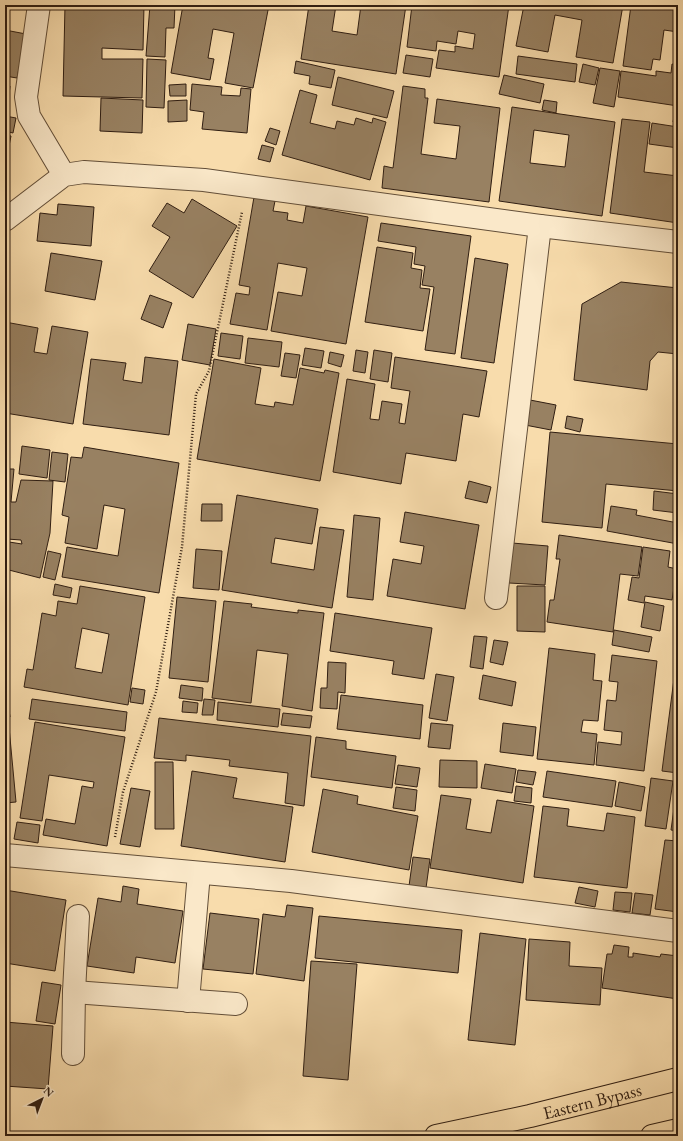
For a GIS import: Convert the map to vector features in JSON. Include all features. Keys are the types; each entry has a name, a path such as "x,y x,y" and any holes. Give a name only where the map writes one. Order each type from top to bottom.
{"highway":[{"name":"Eastern Bypass","path":"436,1136 530,1116 678,1079"},
{"path":"652,1136 678,1130"}],"street":[{"path":"39,5 26,98 29,116 64,175"},
{"path":"5,220 64,175 84,172 204,180 540,226 678,242"},
{"path":"496,598 540,226"},
{"path":"5,855 291,881 678,931"},
{"path":"188,1001 199,873"},
{"path":"74,1054 74,992 78,916"},
{"path":"74,992 236,1004"}],"path":[{"path":"111,865 123,792 156,692 182,547 196,394 209,371 248,186"}],"building":[{"path":"65,5 144,5 143,50 102,48 102,59 143,59 142,98 63,96"},
{"path":"150,5 175,5 174,28 166,28 165,57 146,56"},
{"path":"183,5 269,5 253,88 225,83 234,33 213,29 208,58 214,59 210,80 171,73"},
{"path":"309,5 336,5 332,31 357,35 361,5 406,5 396,74 301,59"},
{"path":"412,5 509,5 499,77 436,68 439,50 455,52 455,46 473,49 475,34 458,31 456,44 437,41 436,51 407,47"},
{"path":"524,5 623,5 613,63 576,57 582,20 555,15 548,52 516,46"},
{"path":"631,5 678,5 678,32 664,30 660,60 653,59 651,70 623,66"},
{"path":"5,30 26,34 17,78 5,76"},
{"path":"406,55 433,59 430,77 403,73"},
{"path":"518,56 577,64 575,82 516,74"},
{"path":"147,59 166,60 164,108 146,107"},
{"path":"296,61 335,70 331,88 309,84 310,76 294,73"},
{"path":"583,64 599,68 595,85 579,82"},
{"path":"672,64 678,65 678,106 618,97 621,71 656,76 656,71 671,73"},
{"path":"600,68 620,71 614,107 593,103"},
{"path":"504,75 544,84 540,103 499,94"},
{"path":"338,77 394,91 387,118 332,105"},
{"path":"186,84 186,96 170,96 169,85"},
{"path":"192,84 222,87 221,95 240,96 241,88 251,89 247,133 202,129 204,112 190,110"},
{"path":"5,85 10,86 8,104 5,103"},
{"path":"403,86 425,89 425,98 428,98 421,154 456,159 460,126 434,123 437,99 500,108 489,202 382,188 384,166 393,168"},
{"path":"300,90 317,95 310,123 335,129 337,121 354,125 356,118 372,123 373,118 386,122 370,180 282,155"},
{"path":"101,98 143,100 142,133 100,131"},
{"path":"187,100 187,121 168,122 168,101"},
{"path":"544,100 557,102 556,113 542,110"},
{"path":"512,107 615,122 602,216 499,201","holes":["534,130 569,135 565,167 530,163"]},
{"path":"675,111 678,111 678,123 673,122"},
{"path":"5,116 16,118 13,133 5,131"},
{"path":"622,119 650,122 644,172 678,176 678,223 610,213"},
{"path":"652,123 678,127 678,148 649,144"},
{"path":"270,128 280,131 276,145 265,141"},
{"path":"5,135 11,136 8,151 5,151"},
{"path":"262,145 274,148 270,162 258,159"},
{"path":"254,197 275,201 273,211 288,213 287,220 303,223 306,206 368,217 346,344 271,331 278,292 302,296 307,268 278,263 267,330 230,324 236,293 249,295 250,287 239,285"},
{"path":"192,199 237,226 193,298 149,271 170,237 152,226 167,203 184,213"},
{"path":"58,204 94,207 91,246 37,241 40,213 57,215"},
{"path":"381,223 471,236 455,354 425,350 434,287 422,285 425,266 414,264 416,247 378,241"},
{"path":"377,247 413,253 411,268 422,270 420,288 430,289 423,331 365,322"},
{"path":"51,253 102,261 95,300 45,291"},
{"path":"475,258 508,264 494,363 461,358"},
{"path":"621,282 678,288 678,354 658,352 650,361 647,390 574,380 582,304"},
{"path":"150,295 172,303 163,328 141,319"},
{"path":"5,322 38,328 34,352 47,354 52,326 88,332 73,424 5,413"},
{"path":"188,324 216,329 210,365 182,360"},
{"path":"221,333 243,336 240,359 218,356"},
{"path":"248,338 282,342 279,367 245,363"},
{"path":"305,348 324,351 321,368 302,365"},
{"path":"356,350 368,352 365,373 353,371"},
{"path":"374,350 392,353 388,382 370,379"},
{"path":"330,352 344,355 341,367 328,363"},
{"path":"285,353 300,355 296,378 281,376"},
{"path":"145,357 178,361 169,435 83,424 91,359 126,363 123,380 142,383"},
{"path":"395,357 487,371 479,417 463,414 456,461 406,453 401,484 333,472 347,379 375,384 370,419 379,420 382,401 402,404 399,423 405,424 410,391 391,388"},
{"path":"214,359 261,368 255,404 274,407 275,402 293,405 300,368 324,373 325,370 339,373 320,481 197,459"},
{"path":"530,400 556,405 551,430 525,425"},
{"path":"678,412 678,439 674,438"},
{"path":"567,416 583,419 580,432 565,428"},
{"path":"550,432 678,444 678,491 606,484 602,528 542,522"},
{"path":"22,446 50,450 47,478 19,474"},
{"path":"84,447 179,463 159,593 62,577 67,547 118,556 125,509 104,505 97,549 65,543 69,517 62,515 71,457 82,458"},
{"path":"52,452 68,454 65,482 49,480"},
{"path":"5,469 14,469 11,502 16,502 21,480 53,481 50,533 40,578 5,569 5,560 9,542 22,544 21,540 7,539 5,545"},
{"path":"469,481 491,487 487,503 465,498"},
{"path":"654,491 678,494 678,513 653,510"},
{"path":"237,495 318,509 312,544 275,538 271,563 314,570 320,527 344,530 332,608 222,590"},
{"path":"202,504 222,504 222,521 201,521"},
{"path":"611,506 637,510 636,515 678,523 678,544 607,531"},
{"path":"405,512 479,525 465,609 387,596 393,559 421,564 424,546 400,542"},
{"path":"354,515 380,518 373,600 347,597"},
{"path":"559,535 642,547 638,576 620,574 613,632 547,622 550,600 554,600 560,559 556,559"},
{"path":"512,543 548,546 545,585 509,583"},
{"path":"643,547 670,551 668,567 677,569 672,600 645,596 644,603 628,600 632,577 639,578"},
{"path":"196,549 222,551 219,590 193,588"},
{"path":"48,551 61,554 55,580 43,577"},
{"path":"55,584 72,588 70,598 53,595"},
{"path":"80,586 145,597 128,705 24,687 27,669 33,670 42,613 56,616 58,601 77,604","holes":["82,628 109,634 102,673 75,668"]},
{"path":"517,586 545,586 545,632 517,631"},
{"path":"177,597 216,601 208,682 169,678"},
{"path":"224,601 252,604 251,607 298,613 298,610 324,613 312,711 282,706 288,654 257,650 251,703 212,698"},
{"path":"645,602 664,606 660,631 641,627"},
{"path":"335,613 432,628 424,679 392,674 394,661 330,651"},
{"path":"614,630 652,637 649,652 612,645"},
{"path":"474,636 487,637 483,669 470,667"},
{"path":"494,640 508,642 503,665 490,662"},
{"path":"549,648 595,654 593,680 602,681 598,721 583,720 581,732 597,734 594,765 537,759"},
{"path":"612,655 657,661 644,771 596,765 598,742 621,745 622,732 604,730 607,700 616,701 618,682 609,681"},
{"path":"675,655 678,655 678,668 674,668"},
{"path":"328,662 346,663 345,693 338,692 337,709 320,708 321,688 327,688"},
{"path":"675,671 678,672 678,773 662,771"},
{"path":"436,674 454,677 447,721 429,718"},
{"path":"483,675 516,682 512,706 479,699"},
{"path":"181,685 203,688 202,701 179,698"},
{"path":"132,688 145,690 143,704 130,702"},
{"path":"341,695 423,705 420,739 337,729"},
{"path":"7,696 10,717 5,718 5,697"},
{"path":"32,699 127,712 125,731 29,719"},
{"path":"204,699 215,700 213,715 202,715"},
{"path":"183,701 198,703 197,713 182,712"},
{"path":"218,702 280,709 278,727 217,720"},
{"path":"283,713 312,716 310,728 281,725"},
{"path":"159,718 311,736 304,806 285,803 288,773 229,766 230,760 186,755 186,761 154,758"},
{"path":"35,722 125,737 107,846 43,835 46,819 75,824 82,786 93,788 94,782 49,775 42,821 20,818"},
{"path":"431,723 453,725 450,749 428,747"},
{"path":"503,723 536,727 533,756 500,752"},
{"path":"9,727 16,802 5,803 5,728"},
{"path":"316,737 346,741 346,749 396,756 392,788 311,777"},
{"path":"440,760 477,761 477,788 439,787"},
{"path":"155,762 173,762 174,829 155,829"},
{"path":"485,764 516,769 512,793 481,788"},
{"path":"398,765 420,768 417,787 395,784"},
{"path":"518,770 536,772 533,785 516,782"},
{"path":"192,771 237,778 233,798 293,807 285,862 181,846"},
{"path":"547,771 616,781 612,807 543,797"},
{"path":"651,778 673,781 666,829 645,826"},
{"path":"619,782 645,787 641,811 615,806"},
{"path":"516,786 532,788 531,803 514,801"},
{"path":"678,786 678,831 671,830"},
{"path":"396,787 417,790 415,811 393,808"},
{"path":"131,788 150,791 140,847 120,844"},
{"path":"323,789 358,796 357,804 418,816 409,870 312,852"},
{"path":"441,795 471,799 466,829 491,833 497,800 534,806 523,883 430,868"},
{"path":"543,806 569,809 567,826 604,831 607,813 635,817 627,888 534,877"},
{"path":"17,822 40,825 38,843 14,839"},
{"path":"665,840 678,841 678,912 655,909"},
{"path":"413,857 430,859 426,888 409,886"},
{"path":"123,886 139,889 137,904 183,911 175,963 136,957 134,973 87,966 98,898 121,902"},
{"path":"579,887 598,891 595,907 575,903"},
{"path":"5,890 66,900 55,971 5,963"},
{"path":"615,892 632,893 630,912 613,910"},
{"path":"635,893 653,895 650,915 632,913"},
{"path":"287,905 313,908 304,981 256,974 263,914 285,917"},
{"path":"210,913 259,919 253,974 203,969"},
{"path":"319,916 462,930 458,973 315,958"},
{"path":"480,933 526,939 515,1045 468,1040"},
{"path":"529,939 570,942 569,966 602,968 600,1005 526,1000"},
{"path":"614,945 629,947 628,957 633,957 633,953 660,957 661,954 678,956 678,999 602,988 607,954 612,954"},
{"path":"311,961 357,964 348,1080 303,1076"},
{"path":"42,982 61,985 55,1024 36,1021"},
{"path":"5,1022 53,1026 48,1089 5,1086"}]}
